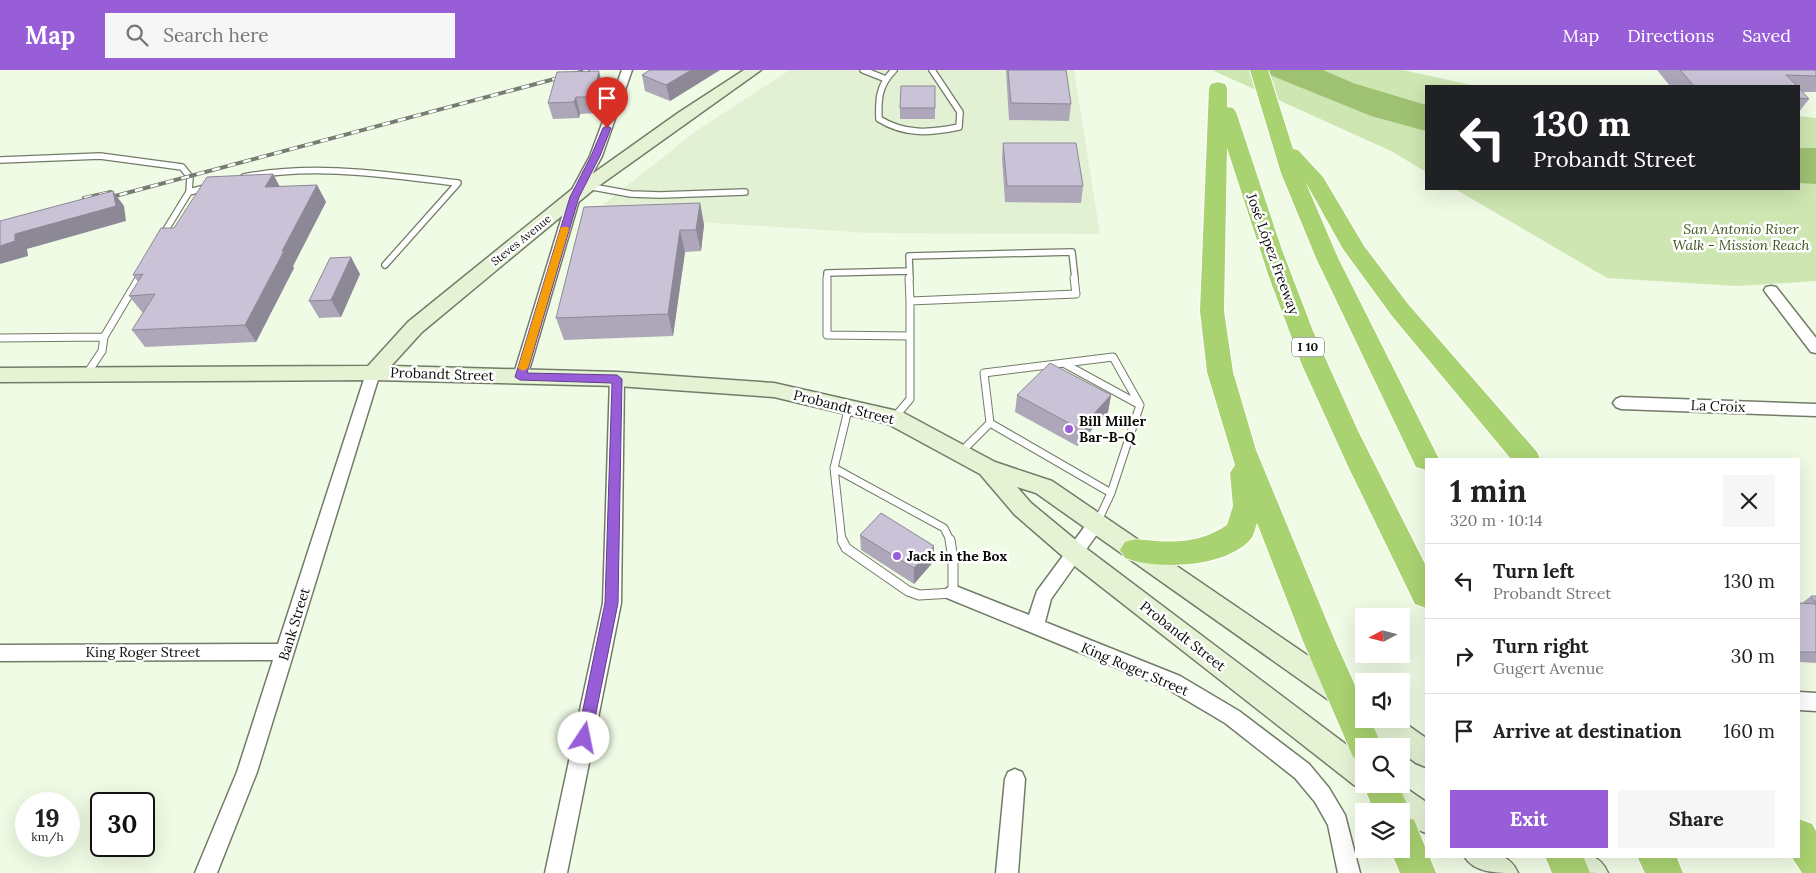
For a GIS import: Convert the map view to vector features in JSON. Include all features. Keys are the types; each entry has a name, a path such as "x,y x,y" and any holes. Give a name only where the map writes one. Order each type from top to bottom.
{"highway":[{"path":"1259,70 1291,173 1327,258 1425,458"},
{"path":"1216,79 1217,174 1212,311 1220,372 1242,450 1353,702 1363,738"},
{"name":"José López Freeway","path":"1216,79 1258,214 1300,331 1350,442 1425,593"},
{"path":"1282,143 1316,181 1354,249 1400,310 1526,458"},
{"path":"1135,550 1150,554 1196,552 1217,546 1240,532 1247,506 1242,450"},
{"path":"1800,838 1816,862"},
{"path":"1410,854 1418,873"},
{"path":"1565,858 1572,873"},
{"path":"1656,858 1665,873"}],"main road":[{"name":"Steves Avenue","path":"373,372 415,327 581,191 669,126 754,70"},
{"name":"Probandt Street","path":"0,375 373,372 617,379 774,390 849,406 894,418 961,452 987,468 1044,487 1353,702"},
{"name":"Probandt Street","path":"987,468 1023,510 1075,553 1355,769"},
{"path":"1390,728 1425,753"},
{"name":"Probandt Street","path":"1387,793 1425,818"},
{"path":"1482,858 1503,873"},
{"path":"1573,858 1594,873"}],"street":[{"path":"520,377 581,191 596,156 627,70"},
{"path":"1771,290 1816,348"},
{"name":"Bank Street","path":"206,873 247,772 373,372"},
{"path":"556,873 612,603 617,379"},
{"name":"La Croix","path":"1621,403 1816,410"},
{"path":"1035,628 1043,596 1097,523"},
{"name":"King Roger Street","path":"953,593 1035,628 1172,682 1232,716 1302,771 1322,795 1338,822 1349,873"},
{"name":"King Roger Street","path":"0,653 285,652"},
{"path":"1800,701 1816,702"},
{"path":"1007,873 1016,779"}],"lane":[{"path":"863,70 886,79"},
{"path":"894,70 877,94 879,119 891,128 917,134 959,127 960,112 932,70"},
{"path":"0,160 100,156 182,167 190,176 190,192 158,244"},
{"path":"236,179 274,172 328,171 458,183 385,265"},
{"path":"190,192 218,184"},
{"path":"581,191 660,195 745,192"},
{"path":"894,418 910,399 909,256 1072,252 1076,294 910,301"},
{"path":"86,374 102,351 104,337 143,269"},
{"path":"909,271 827,273 827,335 910,336"},
{"path":"0,338 104,337"},
{"path":"990,423 984,373 1113,357 1140,405 1112,493 1097,523"},
{"path":"1064,363 1140,405"},
{"path":"834,468 944,528 950,537 952,545 953,593 919,595 908,591 846,548 842,541 834,468 849,406"},
{"path":"961,452 990,423"},
{"path":"990,423 1112,493"}],"shaded area":[{"path":"790,70 1074,70 1100,234 869,233 590,215 696,131"},
{"path":"1258,70 1323,70 1353,83 1425,105 1425,131 1371,116"},
{"path":"1800,148 1816,148 1816,184 1800,183"}],"green space":[{"path":"1212,70 1403,70 1471,85 1425,85 1425,171 1391,151"},
{"name":"San Antonio River Walk - Mission Reach","path":"1800,116 1816,118 1816,281 1737,286 1607,278 1457,190 1800,190"}],"building":[{"path":"650,70 691,70 666,85 642,75"},
{"path":"1008,70 1066,70 1071,104 1011,103"},
{"path":"1680,70 1816,70 1816,76 1786,75 1796,85 1693,85"},
{"path":"599,71 593,97 576,97 574,102 548,103 557,72"},
{"path":"901,86 935,86 935,108 900,108"},
{"path":"1800,89 1809,99 1800,98"},
{"path":"1003,143 1076,143 1083,186 1007,186"},
{"path":"273,174 265,187 317,185 245,325 132,330 155,294 129,296 143,274 133,275 161,228 174,228 207,177"},
{"path":"113,191 116,206 15,234 15,241 0,246 0,221"},
{"path":"700,203 696,230 680,230 668,314 556,318 584,207"},
{"path":"351,257 331,300 309,301 330,258"},
{"path":"1050,363 1111,395 1080,429 1017,395"},
{"path":"881,513 934,546 914,568 860,535"},
{"path":"1811,596 1816,596 1816,603"},
{"path":"1800,603 1816,604 1816,652 1800,652"}],"railway":[{"path":"104,199 588,70"},
{"path":"84,198 111,192"}],"slow traffic":[{"path":"523,368 564,229"}],"place":[{"name":"Bill Miller Bar-B-Q","path":"1069,429"},
{"name":"Jack in the Box","path":"897,556"}],"route":[{"path":"584,738 612,603 617,379 520,377 574,197 596,156 607,128"}]}
